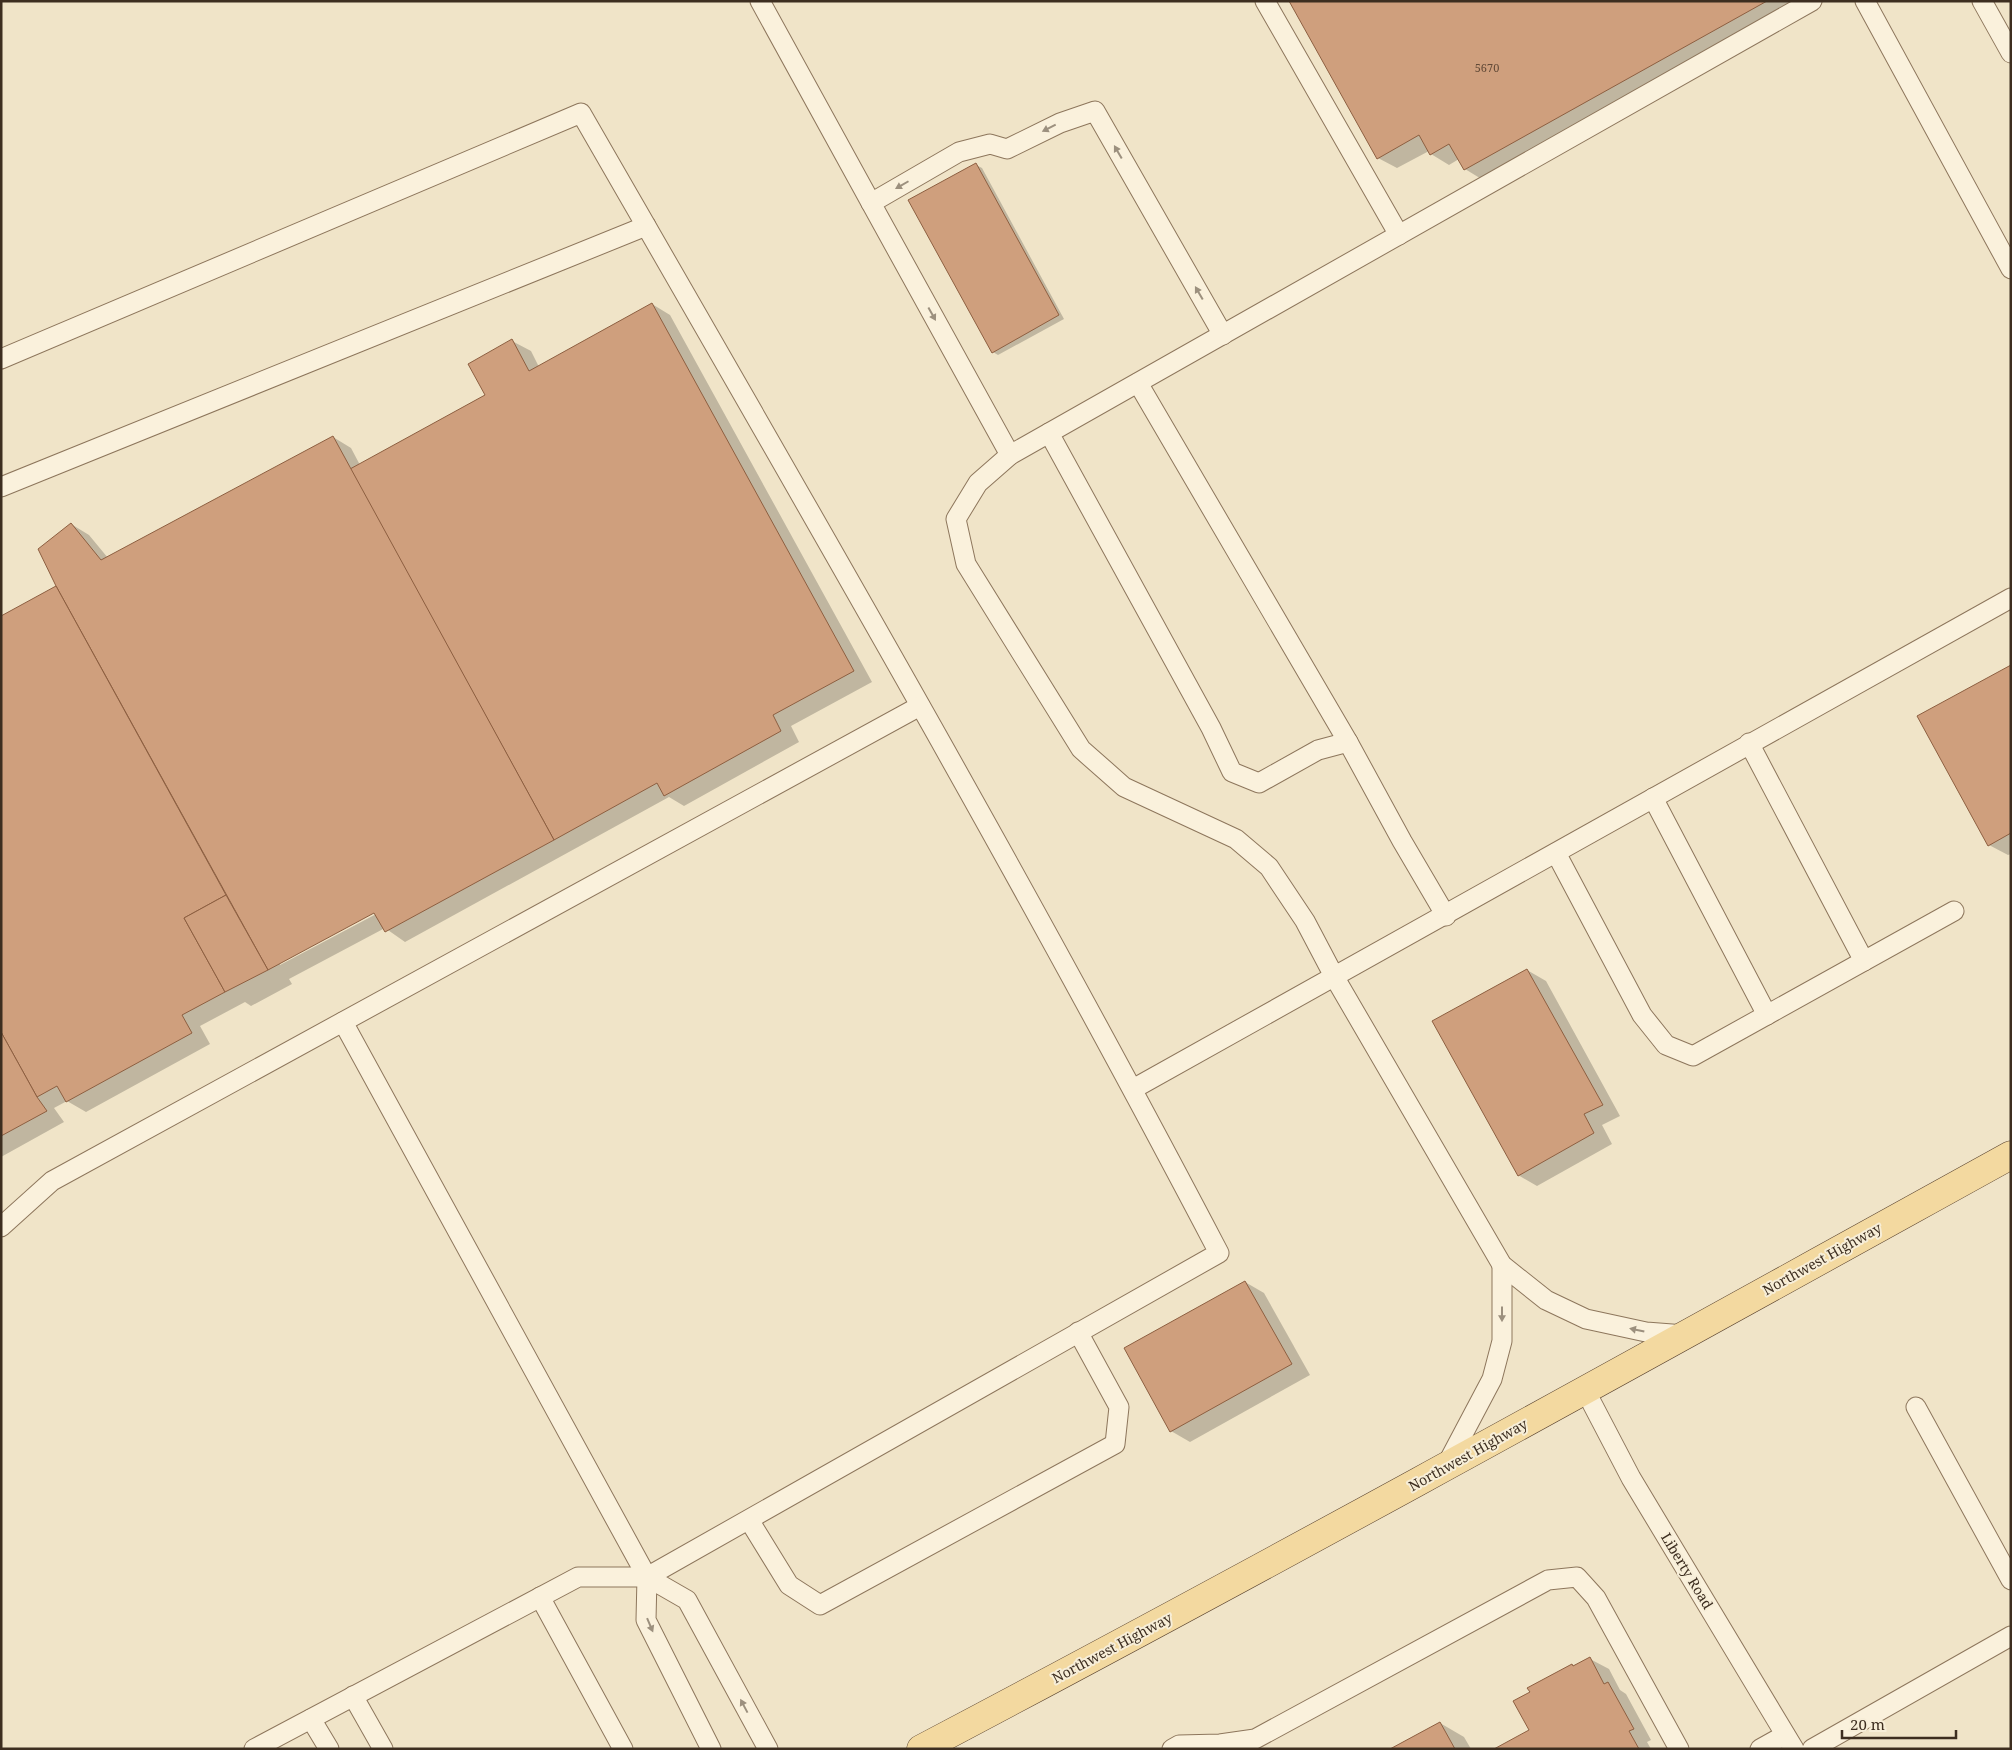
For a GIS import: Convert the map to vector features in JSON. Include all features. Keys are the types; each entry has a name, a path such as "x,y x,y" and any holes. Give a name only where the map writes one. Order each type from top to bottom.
{"main road":[{"name":"Northwest Highway","path":"921,1749 1445,1468 2011,1154"}],"lane":[{"path":"760,1 1010,455"},
{"path":"1265,1 1399,235"},
{"path":"1686,1335 1646,1332 1586,1319 1546,1300 1502,1265 1335,978 1305,921 1268,866 1236,839 1124,787 1081,749 966,564 956,519 978,483 1010,455 1812,1"},
{"path":"1865,1 2011,269"},
{"path":"1982,1 2011,53"},
{"path":"871,203 959,152 990,144 1006,150 1060,123 1095,111 1223,335"},
{"path":"1,358 581,113 920,706 1133,1089 1219,1253 648,1577 578,1577 254,1749"},
{"path":"1,487 646,226"},
{"path":"1138,383 1348,742 1402,841 1446,916"},
{"path":"1049,433 1211,728 1232,772 1259,782 1318,750 1348,742"},
{"path":"1133,1089 1446,916 2011,598"},
{"path":"1,1227 52,1181 920,706"},
{"path":"1749,744 1864,961"},
{"path":"1654,798 1767,1015"},
{"path":"1556,853 1642,1015 1666,1044 1693,1056 1954,911"},
{"path":"343,1022 648,1577 687,1600 768,1749"},
{"path":"1445,1468 1492,1379 1502,1340 1502,1265"},
{"path":"749,1520 789,1585 820,1605 1115,1444 1119,1407 1078,1332"},
{"name":"Liberty Road","path":"1585,1390 1632,1478 1790,1742"},
{"path":"1916,1407 2011,1580"},
{"path":"1172,1749 1179,1746 1221,1746 1255,1739 1548,1580 1577,1576 1596,1598 1679,1749"},
{"path":"648,1577 646,1620 710,1749"},
{"path":"540,1597 623,1749"},
{"path":"1812,1749 2011,1636"},
{"path":"352,1696 383,1749"},
{"path":"311,1719 328,1749"},
{"path":"1760,1749 1790,1742"}],"building":[{"path":"1289,1 1767,1 1464,170 1449,144 1430,155 1419,135 1377,159"},
{"path":"976,163 1059,315 992,353 908,200"},
{"path":"652,303 854,671 773,715 781,731 664,796 657,783 554,840 350,469 485,395 468,364 512,339 529,371"},
{"path":"333,436 554,840 385,932 374,913 268,970 56,586 38,549 71,523 101,560"},
{"path":"56,586 226,895 184,918 225,992 182,1015 192,1033 66,1102 57,1086 37,1097 1,1032 1,616"},
{"path":"2011,665 2011,833 1988,846 1917,716"},
{"path":"226,895 268,970 225,992 184,918"},
{"path":"1527,969 1603,1105 1584,1114 1594,1133 1518,1176 1432,1021"},
{"path":"1,1032 37,1097 47,1111 1,1136"},
{"path":"1245,1281 1292,1364 1170,1432 1124,1348"},
{"path":"1590,1657 1604,1684 1608,1682 1634,1729 1629,1731 1639,1749 1494,1749 1529,1730 1513,1701 1530,1692 1527,1688 1572,1664 1573,1666"},
{"path":"1440,1722 1455,1749 1390,1749"}]}
